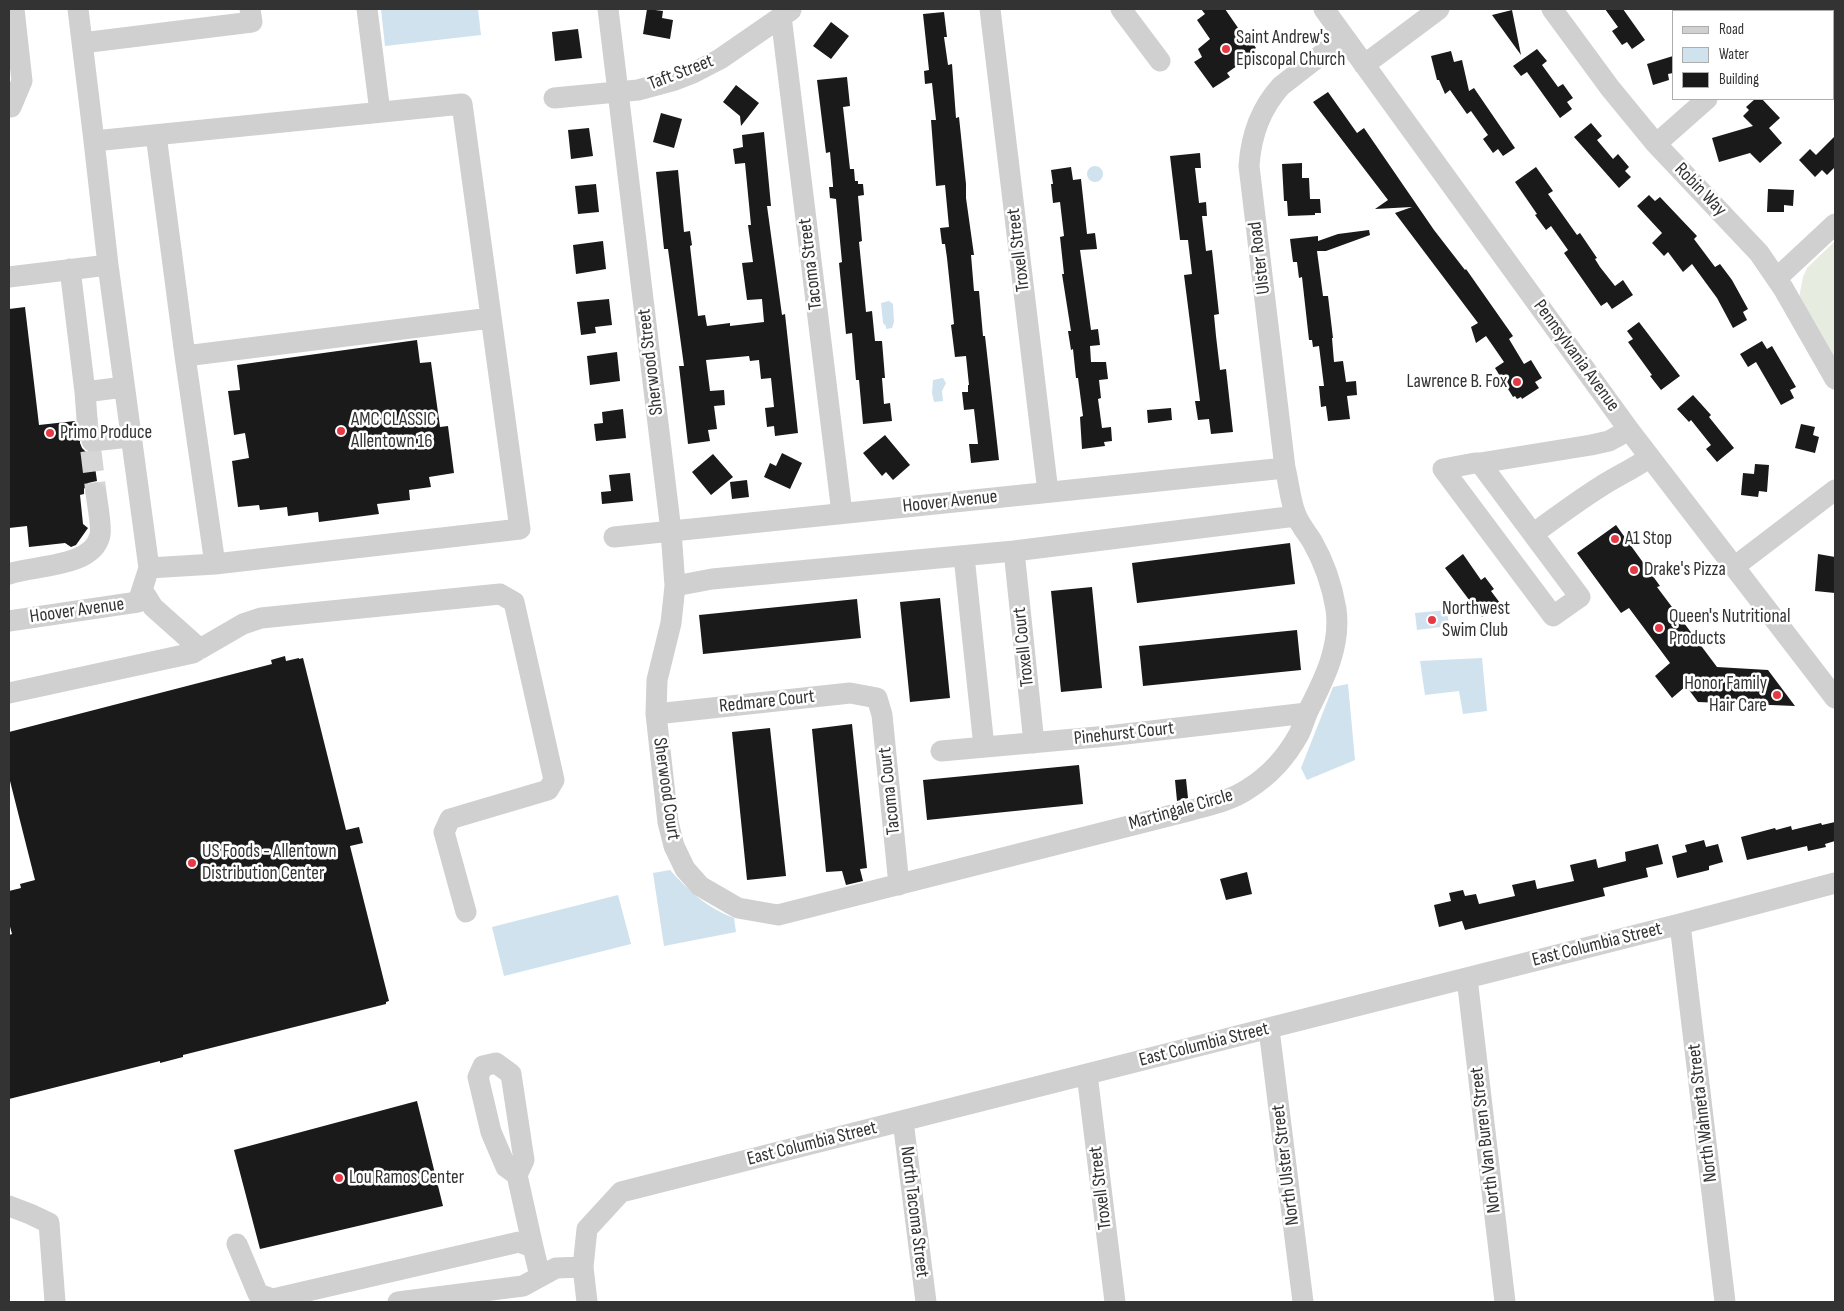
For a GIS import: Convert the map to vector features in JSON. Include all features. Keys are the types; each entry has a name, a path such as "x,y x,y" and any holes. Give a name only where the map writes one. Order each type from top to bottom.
{"street":[{"path":"9,107 11,107 22,81 14,9"},
{"path":"78,9 108,264 149,568 215,564 520,529 462,104 94,141"},
{"path":"82,42 252,22 250,9"},
{"path":"367,9 380,112"},
{"name":"Sherwood Street","path":"608,9 671,531 675,586 671,623 657,680 656,714"},
{"name":"Troxell Street","path":"990,9 1048,492"},
{"path":"1121,9 1160,62"},
{"name":"Pennsylvania Avenue","path":"1324,9 1629,430 1835,698"},
{"path":"1364,65 1439,9"},
{"name":"Robin Way","path":"1552,9 1610,88 1656,144 1750,244 1777,278 1835,379"},
{"name":"Taft Street","path":"554,98 657,86 693,73 720,59 788,12"},
{"name":"Tacoma Street","path":"788,12 842,513"},
{"name":"Ulster Road","path":"1296,516 1285,468 1249,166 1250,147 1255,128 1263,110 1274,94 1281,86 1344,37"},
{"path":"1656,144 1706,100"},
{"path":"156,135 215,564"},
{"path":"1777,278 1835,224"},
{"path":"9,277 108,264"},
{"path":"70,269 87,419"},
{"path":"185,356 491,318"},
{"path":"85,392 124,387"},
{"path":"1480,463 1580,596 1553,616 1443,469 1480,463 1591,445 1609,441 1629,430"},
{"path":"92,441 130,437"},
{"path":"1533,534 1587,496 1621,474 1637,467 1650,457"},
{"name":"Hoover Avenue","path":"614,537 1285,468"},
{"path":"1734,567 1835,490"},
{"path":"9,574 75,560 91,552 100,535 96,493"},
{"path":"675,586 712,579 1014,551 1296,516"},
{"name":"Martingale Circle","path":"899,885 1222,801 1247,790 1276,766 1298,734 1331,661 1337,633 1336,608 1321,557 1296,516"},
{"name":"Troxell Court","path":"1014,551 1034,743"},
{"path":"964,556 984,747"},
{"name":"Hoover Avenue","path":"9,621 138,602 149,568"},
{"path":"143,591 153,607 200,649"},
{"path":"9,693 193,653 243,624 261,618 500,594 514,602 554,780 548,790 450,819 444,832 466,912"},
{"name":"Redmare Court","path":"656,714 850,694 877,698"},
{"name":"Tacoma Court","path":"877,698 882,715 899,885"},
{"name":"Sherwood Court","path":"656,714 668,822 674,846 685,869 700,886 738,908 778,915 899,885"},
{"name":"Pinehurst Court","path":"941,751 1108,736 1307,714"},
{"name":"East Columbia Street","path":"583,1267 587,1229 621,1192 1835,883"},
{"name":"North Wahneta Street","path":"1680,924 1725,1302"},
{"name":"North Van Buren Street","path":"1467,978 1505,1302"},
{"name":"North Ulster Street","path":"1270,1028 1303,1302"},
{"name":"Troxell Street","path":"1087,1074 1115,1302"},
{"name":"North Tacoma Street","path":"903,1121 926,1302"},
{"path":"517,1175 540,1276"},
{"path":"9,1206 49,1223 55,1302"},
{"path":"237,1244 258,1294 277,1301 519,1242 533,1247"},
{"path":"398,1302 523,1286 556,1268 583,1267 587,1302"}],"shaded area":[{"path":"1835,241 1835,360 1799,298 1803,277 1807,268"}],"water":[{"path":"381,9 478,9 481,35 385,46"},
{"path":"1092,166 1098,166 1103,171 1101,180 1092,182 1087,177 1087,171"},
{"path":"889,301 893,304 894,322 892,328 886,329 883,323 881,303"},
{"path":"943,378 946,383 942,391 943,401 934,402 932,393 933,380"},
{"name":"Northwest Swim Club","path":"1447,610 1449,626 1417,630 1415,613"},
{"path":"1482,658 1487,711 1463,714 1459,691 1425,695 1420,661"},
{"path":"1348,684 1355,760 1307,780 1301,768 1333,687"},
{"path":"670,870 699,898 715,909 734,918 736,932 664,946 653,873"},
{"path":"618,895 631,944 504,976 492,927"}],"building":[{"path":"647,9 663,11 662,18 673,20 670,39 643,34"},
{"name":"Saint Andrew's Episcopal Church","path":"1201,9 1225,9 1243,35 1246,33 1256,48 1253,50 1255,53 1227,73 1230,77 1213,88 1194,62 1202,57 1198,49 1210,39 1197,20 1205,14"},
{"path":"1605,9 1623,9 1645,40 1632,49 1627,42 1622,45 1612,31 1618,27"},
{"path":"1512,10 1521,55 1492,15"},
{"path":"944,12 947,37 944,37 948,65 952,64 956,118 959,117 966,198 974,255 971,255 974,291 979,291 999,460 971,463 969,444 978,444 974,409 964,410 962,392 968,392 969,385 966,356 955,357 951,325 954,324 947,258 945,244 942,244 940,228 949,227 945,185 936,186 931,120 936,120 932,83 925,84 924,71 929,70 923,14"},
{"path":"831,22 849,36 831,59 813,46"},
{"path":"578,29 582,58 555,61 552,32"},
{"path":"1537,49 1547,61 1542,65 1558,87 1563,84 1573,98 1567,102 1572,109 1560,118 1527,72 1521,76 1513,66"},
{"path":"1451,51 1454,62 1462,60 1469,91 1474,88 1515,148 1503,156 1498,149 1493,153 1483,139 1488,135 1471,111 1467,114 1450,90 1445,94 1439,80 1437,80 1431,56"},
{"path":"1672,56 1672,73 1668,74 1669,80 1653,85 1647,64"},
{"path":"847,77 850,106 843,107 850,169 854,169 855,181 858,181 858,184 863,184 864,195 858,196 862,241 859,242 866,312 872,311 875,341 882,341 885,378 882,378 884,404 890,403 892,421 863,424 859,380 856,380 852,333 846,334 839,263 842,262 836,199 830,198 829,187 833,187 833,185 830,152 826,153 817,80"},
{"path":"736,85 759,103 741,126 740,116 723,102"},
{"path":"1328,92 1357,133 1364,128 1434,230 1466,269 1513,336 1509,339 1524,364 1531,360 1542,378 1535,382 1539,388 1522,399 1521,397 1517,399 1515,396 1513,397 1495,368 1504,362 1486,336 1476,343 1471,327 1478,323 1395,213 1412,207 1375,209 1388,200 1313,102"},
{"path":"1754,100 1763,100 1780,118 1769,128 1782,143 1760,163 1750,153 1719,162 1712,138 1753,126 1743,116 1749,110 1746,107"},
{"path":"661,113 682,119 674,148 653,142"},
{"path":"1591,123 1602,136 1597,140 1613,159 1618,154 1629,167 1625,171 1631,177 1619,188 1574,137"},
{"path":"589,128 593,156 571,159 568,130"},
{"path":"764,132 771,206 767,206 782,315 785,314 798,433 775,436 774,426 767,427 765,408 774,407 771,378 761,379 759,360 750,361 749,356 706,360 710,391 724,390 725,405 714,406 717,429 708,430 710,441 688,444 679,366 684,366 668,249 664,249 656,172 678,170 684,232 690,231 692,245 690,246 698,316 705,315 707,326 730,323 730,326 764,322 762,299 747,300 742,263 753,262 748,225 751,225 745,163 735,164 733,149 743,147 742,135"},
{"path":"1835,136 1835,167 1827,175 1822,170 1815,177 1799,160 1810,149 1816,155"},
{"path":"1200,153 1201,168 1195,168 1199,203 1206,202 1207,216 1202,216 1206,251 1212,250 1219,314 1214,315 1216,336 1220,370 1226,369 1233,432 1211,434 1209,419 1198,420 1195,401 1200,401 1184,275 1192,274 1188,240 1180,240 1170,156"},
{"path":"1302,163 1302,178 1309,178 1310,199 1320,199 1321,213 1288,216 1287,201 1284,201 1282,164"},
{"path":"1071,167 1073,180 1081,179 1087,234 1095,233 1097,249 1080,250 1091,330 1098,329 1100,345 1090,346 1091,362 1106,362 1108,379 1099,380 1101,398 1098,399 1102,428 1111,427 1112,441 1104,442 1105,446 1082,449 1080,417 1083,416 1073,349 1071,350 1068,331 1071,331 1062,274 1064,274 1060,237 1064,236 1060,202 1053,203 1051,184 1053,184 1051,170"},
{"path":"1536,167 1553,191 1548,194 1577,235 1580,233 1597,258 1595,259 1600,267 1615,286 1623,280 1633,295 1612,309 1607,302 1601,306 1564,253 1568,250 1551,226 1546,230 1515,182"},
{"path":"596,184 599,212 578,214 575,186"},
{"path":"1768,189 1794,190 1793,206 1784,205 1784,212 1767,212"},
{"path":"1649,195 1655,201 1660,197 1697,236 1694,239 1715,267 1720,264 1732,280 1748,309 1743,312 1747,320 1733,328 1717,298 1692,264 1683,272 1668,252 1664,256 1652,243 1662,233 1637,206"},
{"path":"1369,230 1370,235 1326,251 1317,251 1323,296 1328,296 1334,362 1343,361 1346,382 1356,381 1357,395 1347,396 1350,419 1328,421 1326,406 1321,407 1319,386 1324,386 1319,346 1313,347 1312,340 1309,340 1302,277 1299,278 1297,262 1293,262 1290,239 1318,236 1318,241 1338,234"},
{"path":"603,241 606,269 576,274 573,245"},
{"path":"609,299 612,325 595,327 596,333 581,335 577,302"},
{"name":"Primo Produce","path":"25,307 39,425 75,421 77,426 85,431 80,436 82,448 86,452 93,453 97,481 88,483 84,489 84,494 80,495 83,524 88,528 76,545 71,547 65,543 29,547 27,526 9,528 9,309"},
{"path":"1639,322 1680,376 1661,390 1628,342 1633,339 1627,331"},
{"name":"AMC CLASSIC Allentown 16","path":"417,340 420,363 431,362 440,427 448,426 454,473 429,477 431,487 409,490 410,500 377,504 379,514 319,522 318,512 288,516 287,507 260,510 259,505 238,507 232,461 249,458 245,433 234,435 228,391 240,390 237,365"},
{"path":"1762,341 1767,349 1772,346 1796,387 1790,390 1794,398 1781,405 1756,362 1748,367 1740,354"},
{"path":"617,352 620,381 590,385 587,356"},
{"path":"1693,395 1711,415 1709,417 1734,448 1717,462 1706,449 1711,445 1691,420 1689,422 1677,409"},
{"path":"1171,408 1172,420 1148,423 1147,410"},
{"path":"623,409 626,438 596,441 594,424 603,423 602,412"},
{"path":"1801,424 1815,427 1813,435 1819,437 1815,453 1795,448"},
{"path":"885,435 910,465 893,480 886,472 882,476 863,453"},
{"path":"782,453 802,463 790,489 764,477 770,463 776,466"},
{"path":"713,454 733,477 711,495 692,472"},
{"path":"1755,464 1769,465 1767,492 1759,491 1758,497 1741,495 1743,473 1754,474"},
{"path":"630,473 633,501 602,504 601,492 611,491 609,475"},
{"path":"747,480 749,497 732,499 730,482"},
{"path":"1616,525 1660,586 1657,587 1717,667 1768,670 1795,706 1698,702 1686,686 1672,698 1655,676 1670,663 1629,608 1621,613 1577,553"},
{"path":"1290,543 1295,584 1137,603 1132,563"},
{"path":"1463,554 1481,580 1485,577 1494,589 1491,591 1500,603 1482,617 1445,568"},
{"path":"1818,554 1835,557 1835,593 1815,591"},
{"path":"1092,587 1102,688 1061,692 1051,591"},
{"path":"940,598 950,698 910,702 900,602"},
{"path":"857,599 861,638 703,654 699,615"},
{"path":"1297,630 1301,670 1143,686 1139,646"},
{"name":"US Foods - Allentown Distribution Center","path":"285,656 286,661 303,658 346,830 359,827 363,843 350,846 389,1001 386,1004 183,1055 183,1057 160,1063 160,1061 9,1099 9,935 12,934 9,923 9,891 21,888 20,884 35,880 9,777 9,732 272,664 271,660"},
{"path":"852,724 867,868 860,869 863,881 846,885 842,871 826,872 812,729"},
{"path":"770,728 786,876 747,880 732,732"},
{"path":"1079,765 1083,804 927,820 923,780"},
{"path":"1186,779 1188,798 1177,801 1175,780"},
{"path":"1835,822 1835,841 1825,844 1826,847 1808,851 1807,846 1747,860 1741,837 1775,828 1776,830 1791,826 1792,830 1821,823 1822,825"},
{"path":"1704,840 1706,847 1718,844 1723,862 1709,866 1709,870 1677,878 1672,856 1687,852 1685,845"},
{"path":"1658,844 1663,864 1646,868 1648,877 1603,888 1605,896 1465,930 1462,921 1439,927 1434,905 1451,901 1449,893 1463,890 1465,896 1476,894 1479,904 1515,896 1512,885 1535,880 1537,889 1574,881 1570,865 1596,859 1598,868 1626,861 1625,852"},
{"path":"1247,872 1252,894 1226,900 1220,879"},
{"name":"Lou Ramos Center","path":"417,1101 443,1206 260,1249 234,1150"}],"tunnel":[{"path":"87,419 96,493"}],"place":[{"name":"Saint Andrew's Episcopal Church","path":"1226,49"},
{"name":"Lawrence B. Fox","path":"1517,382"},
{"name":"AMC CLASSIC Allentown 16","path":"341,431"},
{"name":"Primo Produce","path":"50,433"},
{"name":"A1 Stop","path":"1615,539"},
{"name":"Drake's Pizza","path":"1634,570"},
{"name":"Northwest Swim Club","path":"1432,620"},
{"name":"Queen's Nutritional Products","path":"1659,628"},
{"name":"Honor Family Hair Care","path":"1777,695"},
{"name":"US Foods - Allentown Distribution Center","path":"192,863"},
{"name":"Lou Ramos Center","path":"339,1178"}]}
